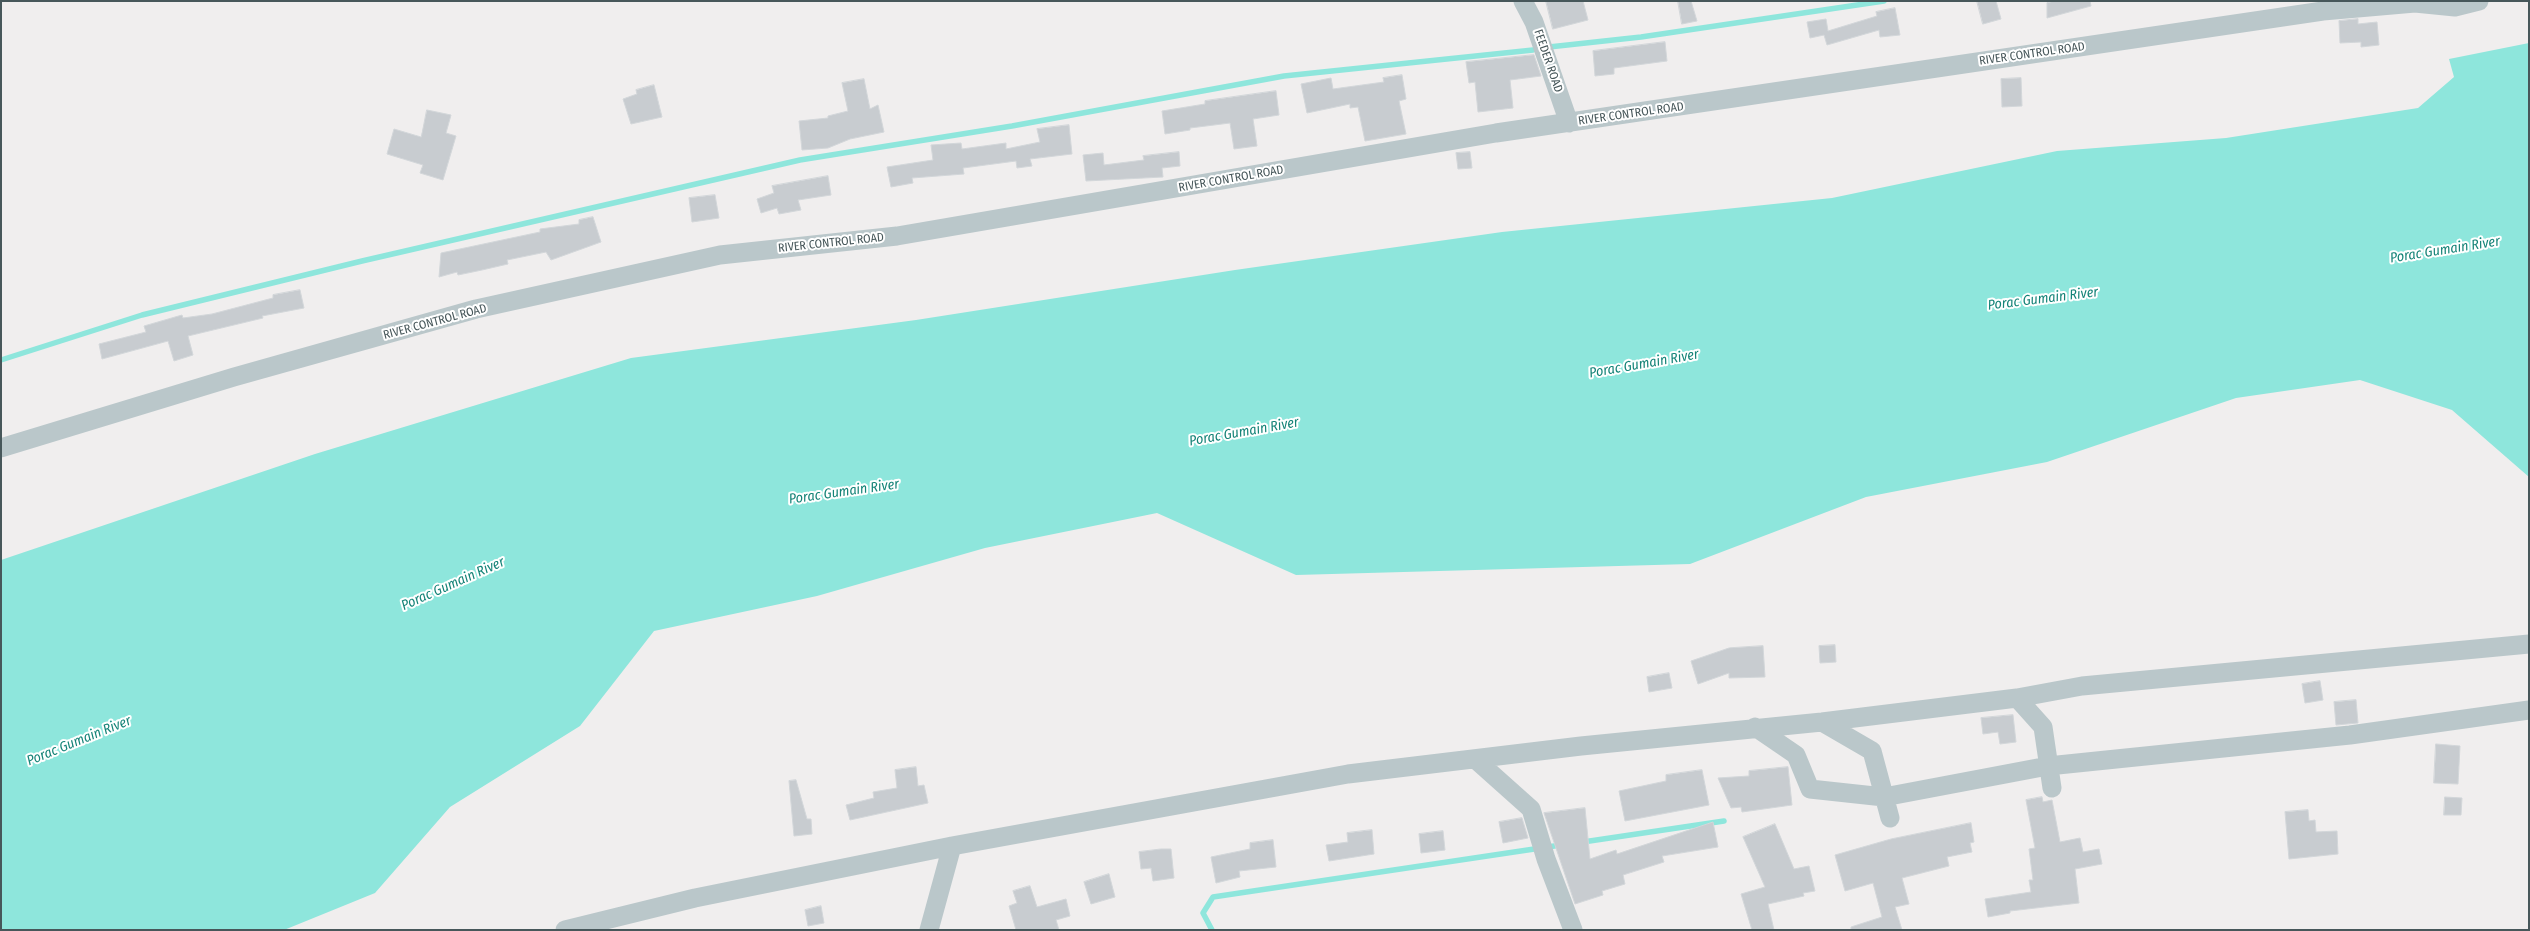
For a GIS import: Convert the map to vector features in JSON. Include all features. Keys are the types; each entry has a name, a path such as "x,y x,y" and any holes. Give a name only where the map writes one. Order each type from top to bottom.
{"street":[{"name":"FEEDER ROAD","path":"1523,1 1534,22 1569,123"},
{"name":"RIVER CONTROL ROAD","path":"1,448 234,377 476,310 720,255 896,236 1496,133 2324,11 2415,3 2455,7 2479,1"},
{"path":"565,930 695,898 952,846 1348,774 1755,727 1822,722 2017,698 2082,686 2529,644"},
{"path":"2017,698 2043,727 2052,788"},
{"path":"1755,727 1796,755 1810,790 1884,797 2048,766 2350,735 2529,710"},
{"path":"1822,722 1872,751 1890,818"},
{"path":"1475,760 1531,809 1546,859 1573,930"},
{"path":"929,930 952,846"}],"water":[{"name":"Porac Gumain River","path":"2529,43 2529,477 2452,410 2360,380 2236,398 2047,462 1866,497 1690,564 1296,575 1157,513 985,548 817,596 654,631 580,726 450,807 375,893 284,930 1,930 1,560 315,454 631,358 916,320 1235,270 1502,232 1832,198 2057,151 2226,138 2418,108 2454,77 2449,59"}],"building":[{"path":"1546,1 1583,1 1588,20 1553,29"},
{"path":"1678,1 1691,1 1697,21 1682,24"},
{"path":"1977,1 1996,1 2001,19 1983,24"},
{"path":"2055,1 2090,1 2091,6 2047,18 2047,3"},
{"path":"1895,8 1900,35 1880,37 1879,30 1827,45 1824,35 1810,38 1807,22 1826,19 1828,31 1877,16 1876,12"},
{"path":"2358,19 2358,24 2377,22 2379,45 2361,47 2361,42 2340,43 2339,21"},
{"path":"1665,42 1667,61 1614,68 1614,74 1595,76 1593,51"},
{"path":"1534,55 1541,76 1510,80 1513,108 1478,112 1475,82 1469,83 1466,62"},
{"path":"1402,75 1406,99 1399,101 1406,134 1365,141 1358,107 1350,108 1350,104 1307,113 1301,84 1331,78 1333,89 1384,82 1383,78"},
{"path":"2021,78 2022,106 2002,107 2001,79"},
{"path":"864,79 870,109 878,105 884,132 850,139 828,148 802,150 799,121 828,118 828,116 848,111 842,83"},
{"path":"654,85 662,117 631,124 623,99 637,94 636,90"},
{"path":"1276,91 1279,115 1253,119 1257,146 1234,149 1230,123 1190,128 1190,130 1165,134 1162,111 1205,104 1205,101"},
{"path":"427,110 451,115 446,133 456,136 443,180 420,173 423,165 387,154 394,129 421,137"},
{"path":"1069,125 1072,154 1030,159 1032,166 1017,168 1016,161 963,168 964,174 912,178 913,183 891,187 887,167 933,160 931,145 961,143 962,149 1006,143 1006,149 1040,142 1037,129"},
{"path":"1179,152 1180,166 1162,168 1163,177 1086,181 1083,155 1103,153 1104,165 1144,160 1143,156"},
{"path":"1470,152 1472,168 1458,169 1456,153"},
{"path":"828,176 831,195 798,200 801,210 779,214 777,208 761,213 757,199 774,193 772,186"},
{"path":"715,195 719,218 692,222 689,198"},
{"path":"593,217 601,242 551,260 546,252 507,260 508,264 458,275 457,272 439,277 441,253 540,232 540,229 579,224 579,220"},
{"path":"300,290 304,308 262,316 263,318 188,336 193,355 174,361 168,341 102,359 99,344 146,332 144,326 182,315 183,318 212,314 273,298 273,295"},
{"path":"1835,645 1836,662 1820,663 1819,646"},
{"path":"1763,646 1765,677 1729,678 1729,673 1698,684 1691,661 1729,648"},
{"path":"1669,673 1672,688 1649,692 1647,677"},
{"path":"2320,681 2323,700 2305,703 2302,684"},
{"path":"2356,700 2358,723 2336,725 2334,702"},
{"path":"2013,715 2016,742 2000,744 1998,732 1983,734 1981,718"},
{"path":"2436,744 2460,746 2458,784 2434,783"},
{"path":"916,767 918,786 924,785 928,803 850,820 846,805 874,798 873,792 897,788 895,770"},
{"path":"1788,767 1792,805 1742,812 1741,807 1731,808 1718,778 1749,776 1749,771"},
{"path":"1702,770 1709,805 1625,821 1619,791 1666,781 1666,775"},
{"path":"796,780 807,819 811,819 812,834 794,836 789,781"},
{"path":"2042,797 2043,802 2052,800 2060,842 2080,838 2083,852 2099,849 2102,864 2075,869 2079,903 2010,911 2010,913 1988,917 1985,899 2031,892 2029,880 2033,880 2029,849 2035,848 2026,800"},
{"path":"2445,797 2462,798 2461,815 2444,815"},
{"path":"1585,808 1590,859 1616,850 1617,854 1713,822 1718,847 1662,856 1664,862 1623,875 1625,884 1602,891 1603,895 1575,904 1544,813"},
{"path":"2308,810 2309,821 2315,820 2316,832 2337,831 2338,854 2289,859 2285,812"},
{"path":"1522,818 1528,838 1503,843 1499,822"},
{"path":"1971,823 1974,842 1970,843 1972,852 1947,857 1949,866 1902,878 1909,904 1895,907 1902,930 1851,930 1851,927 1882,917 1873,883 1845,891 1835,855 1891,839"},
{"path":"1775,824 1794,869 1809,866 1815,891 1803,893 1804,896 1768,904 1774,930 1752,930 1741,894 1765,887 1743,837"},
{"path":"1372,830 1374,854 1329,861 1326,845 1348,842 1347,833"},
{"path":"1443,831 1445,850 1421,853 1419,834"},
{"path":"1273,840 1276,867 1239,871 1240,877 1216,883 1211,857 1250,849 1250,843"},
{"path":"1171,849 1174,878 1153,881 1151,868 1141,869 1139,852"},
{"path":"1109,874 1115,897 1091,904 1084,882"},
{"path":"1030,886 1037,907 1066,899 1070,916 1056,920 1059,930 1016,930 1009,906 1017,903 1013,891"},
{"path":"821,906 824,923 808,926 805,910"}],"waterway":[{"path":"1549,47 1641,37 1884,1"},
{"path":"1,360 142,315 362,261 800,160 1012,126 1284,76 1533,50"},
{"path":"1583,842 1724,821"},
{"path":"1212,930 1203,913 1213,897 1561,845"}]}
